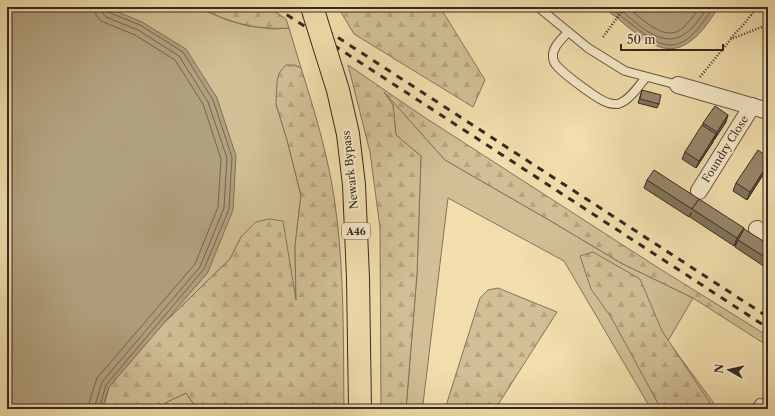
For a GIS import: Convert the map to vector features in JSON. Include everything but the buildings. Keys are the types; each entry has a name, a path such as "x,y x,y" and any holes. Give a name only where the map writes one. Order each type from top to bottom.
{"highway":[{"name":"Newark Bypass","path":"312,7 338,90 348,134 354,185 358,278 360,409"}],"street":[{"path":"685,87 768,111"},
{"name":"Foundry Close","path":"699,191 752,106"}],"lane":[{"path":"538,7 588,48 625,71 685,87"},
{"path":"568,32 556,46 554,51 553,57 556,65 566,75 601,100 616,104 624,102 646,77"}],"path":[{"path":"603,37 625,7"},
{"path":"685,87 731,39 757,7"},
{"path":"731,39 762,27 768,29"}],"green space":[{"path":"106,7 197,7 227,20 248,26 273,29 289,28 301,68 294,65 276,104 301,195 295,246 296,304 241,237 230,259 161,326 208,272"},
{"path":"197,7 268,7 286,19 289,28 264,28 242,24 220,17"},
{"path":"338,7 440,7 485,80 473,107 354,34"},
{"path":"286,65 294,65 301,68 322,140 332,185 341,269 344,409 197,409 186,393 165,403 162,409 103,409 109,387 161,326 230,259 241,237 256,222 269,219 283,221 296,300 295,246 301,195 276,104 279,73"},
{"path":"348,65 424,117 657,267 768,336 768,346 693,298 621,263 445,160 384,92 393,105 396,135 421,156 417,274 406,409 381,409 380,228 370,152"},
{"path":"381,88 445,160 621,263 693,298 668,341 718,409 651,409 564,261 448,198 423,404 425,409 406,409 417,274 421,156 396,135 393,105"},
{"path":"593,252 640,279 662,331 714,409 661,409 611,317 591,289 580,256"},
{"path":"498,288 557,312 499,403 493,409 445,409 480,298 488,290"},
{"path":"186,393 197,409 162,409 165,403"}],"water":[{"path":"7,7 106,7 142,22 186,49 217,98 236,156 233,210 208,272 109,387 102,409 7,409"},
{"path":"603,7 719,7 696,37 683,46 667,49 659,47 644,39"}],"railway":[{"path":"275,7 768,328"},
{"path":"291,7 768,317"}]}
